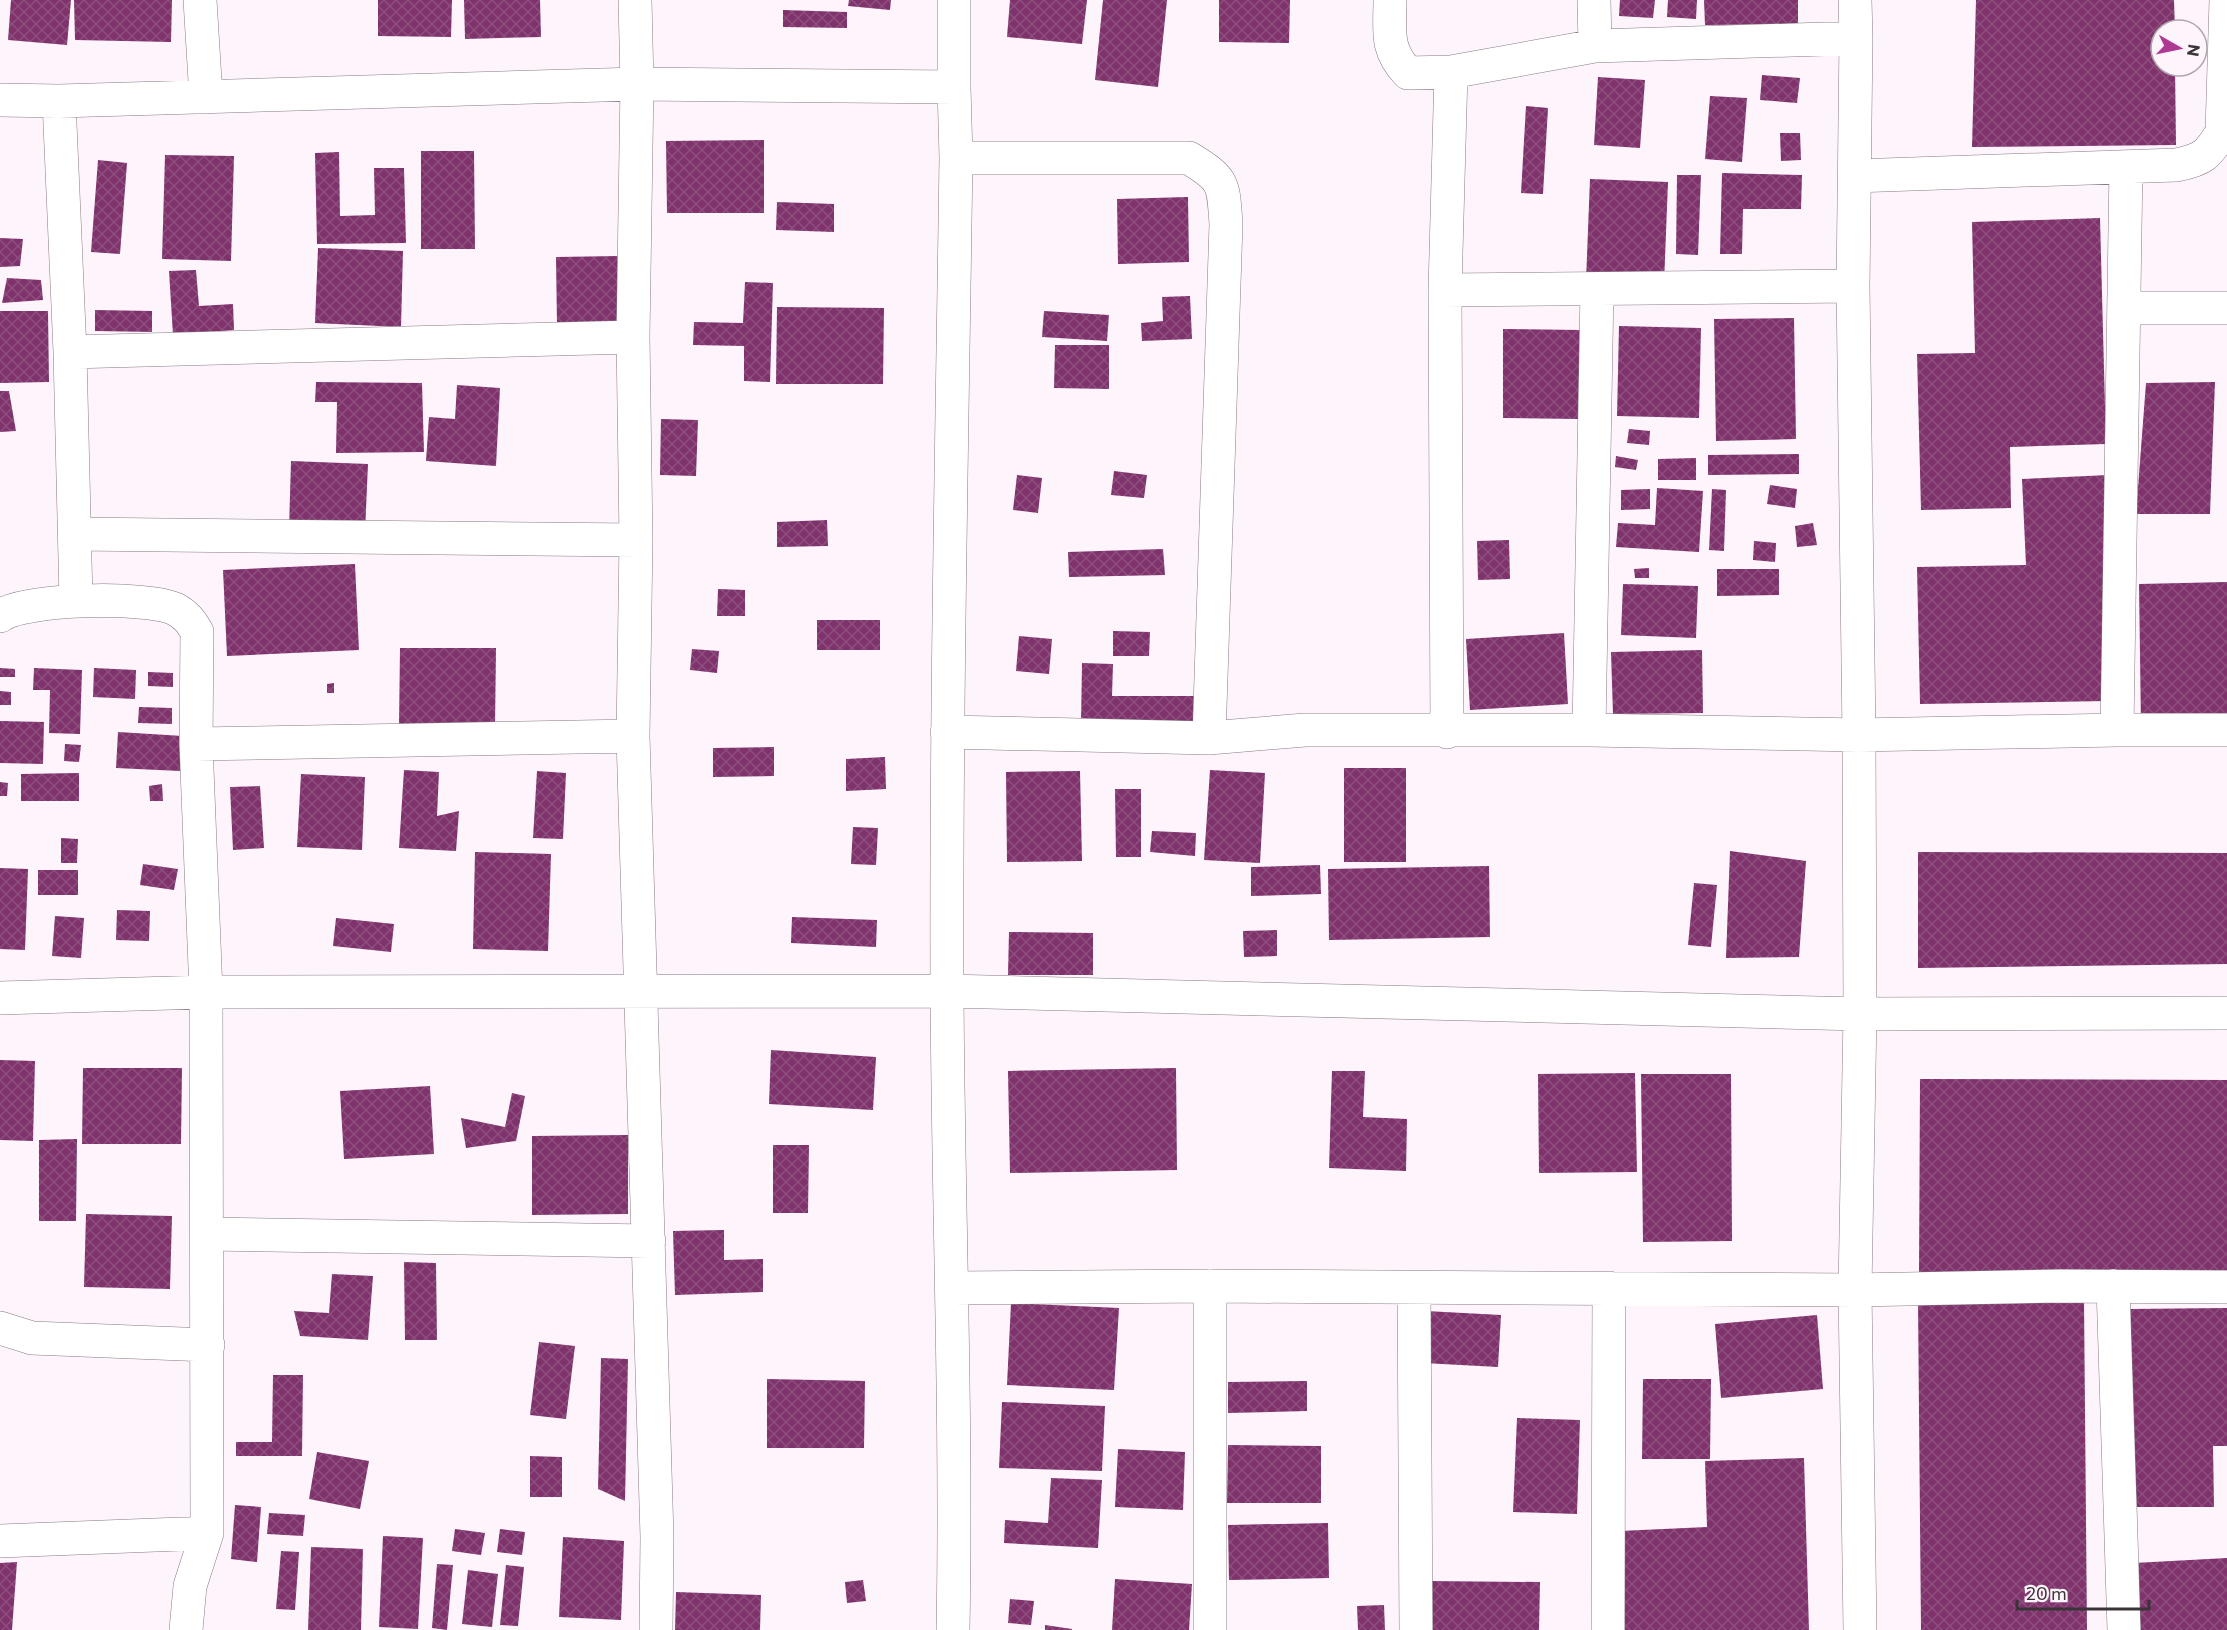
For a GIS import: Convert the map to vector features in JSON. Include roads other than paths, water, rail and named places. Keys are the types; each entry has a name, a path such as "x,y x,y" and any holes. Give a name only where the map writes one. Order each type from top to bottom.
{"street":[{"path":"200,0 206,97"},
{"path":"635,0 637,84 633,337 636,540 633,736 657,1537 656,1630"},
{"path":"953,1630 947,732 956,158 954,0"},
{"path":"1390,0 1390,39 1396,60 1408,73 1451,72 1595,46 1856,38"},
{"path":"1594,0 1595,46"},
{"path":"1855,0 1853,286 1860,1014 1855,1290 1860,1630"},
{"path":"1854,176 2176,165 2196,162 2212,149 2222,132 2226,0"},
{"path":"1447,732 1445,290 1451,72"},
{"path":"0,100 58,101 637,84 954,87"},
{"path":"58,101 70,352 76,601"},
{"path":"956,158 1189,158 1213,173 1224,191 1226,224 1209,738"},
{"path":"2117,730 2126,167"},
{"path":"1445,290 1853,286"},
{"path":"1589,730 1597,289"},
{"path":"2124,309 2227,308"},
{"path":"70,352 633,337"},
{"path":"75,534 636,540"},
{"path":"0,616 32,604 76,601 155,603 173,608 189,618 197,632 196,744 206,992 207,1533 190,1586 186,1630"},
{"path":"947,732 1209,738 1305,730 1447,732 1589,730 1859,735 2227,730"},
{"path":"196,744 633,736"},
{"path":"0,998 206,992 947,991 1860,1014 2227,1013"},
{"path":"208,1234 649,1241"},
{"path":"952,1288 1210,1286 1855,1290 2113,1286 2227,1287"},
{"path":"1210,1286 1210,1630"},
{"path":"2113,1286 2124,1630"},
{"path":"1608,1630 1609,1288"},
{"path":"1414,1289 1416,1630"},
{"path":"0,1328 32,1338 208,1345"},
{"path":"0,1541 207,1533"}]}
